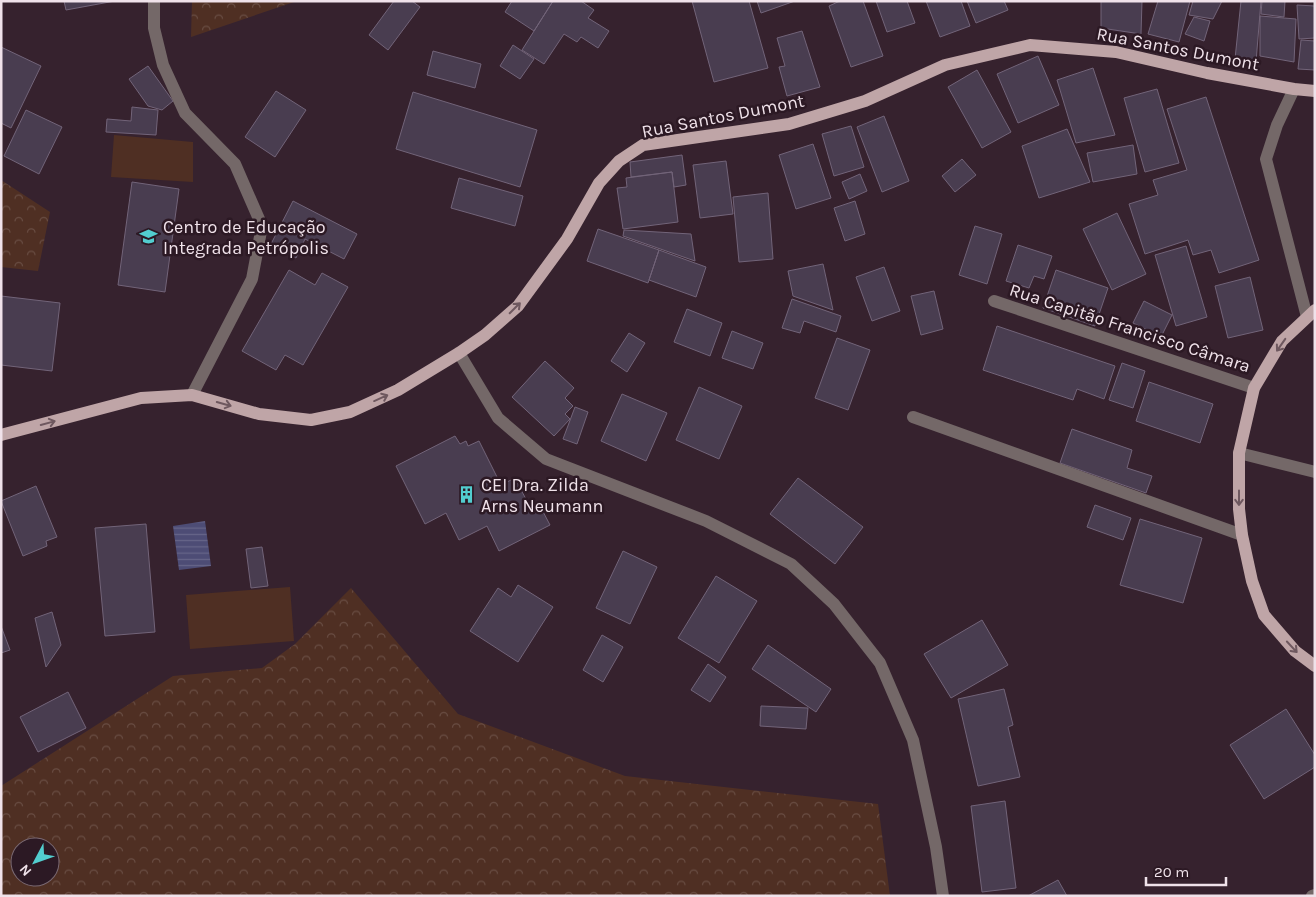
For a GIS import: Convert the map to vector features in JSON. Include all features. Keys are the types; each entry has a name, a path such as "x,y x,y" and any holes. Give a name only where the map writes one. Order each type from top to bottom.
{"main road":[{"name":"Rua Santos Dumont","path":"1,436 141,398 192,395 259,414 311,420 350,412 398,390 459,353 485,335 518,306 567,239 599,183 619,161 643,145 789,124 865,101 945,65 1030,45 1116,52 1207,73 1315,91"},
{"path":"1311,314 1282,342 1254,388 1240,454 1242,535 1252,581 1264,616 1295,651 1315,666"}],"street":[{"path":"154,1 154,28 163,65 185,113 235,164 262,226 252,279 192,395"},
{"path":"1294,89 1277,125 1266,158 1311,314"},
{"name":"Rua Capitão Francisco Câmara","path":"994,301 1254,388"},
{"path":"459,353 498,418 546,459 706,521 791,564 834,604 880,663 913,740 936,847 943,896"},
{"path":"913,418 1242,535"},
{"path":"1240,454 1315,472"}],"green space":[{"path":"192,1 297,1 191,37"},
{"path":"114,135 193,142 193,182 111,177"},
{"path":"1,180 50,212 38,271 1,267"},
{"path":"290,587 294,641 190,649 186,595"},
{"path":"351,588 458,714 625,776 878,804 890,896 1,896 1,786 173,676 262,668 295,644"}],"shaded area":[{"path":"205,521 211,566 179,570 173,526"}],"building":[{"path":"64,1 115,1 66,10"},
{"path":"394,1 412,1 420,7 388,50 369,35"},
{"path":"512,1 553,1 534,31 505,12"},
{"path":"553,1 581,1 594,10 588,18 609,31 598,48 581,37 577,42 564,34 544,64 522,50"},
{"path":"692,1 749,1 768,68 714,82"},
{"path":"757,1 795,1 761,13"},
{"path":"840,1 863,1 883,56 851,67 829,6"},
{"path":"876,1 907,1 915,23 887,32"},
{"path":"926,1 961,1 970,26 940,37"},
{"path":"967,1 1004,1 1008,10 976,23"},
{"path":"1101,1 1142,1 1141,34 1101,28"},
{"path":"1158,1 1190,1 1179,42 1148,34"},
{"path":"1193,1 1222,1 1213,19 1189,15"},
{"path":"1241,1 1261,1 1256,62 1235,59"},
{"path":"1262,1 1285,1 1284,17 1261,14"},
{"path":"1297,5 1315,6 1315,38 1299,39"},
{"path":"1260,16 1296,19 1294,62 1260,56"},
{"path":"1194,17 1210,21 1204,41 1185,34"},
{"path":"802,31 820,87 787,96 779,67 785,66 777,38"},
{"path":"1301,40 1315,41 1315,70 1298,69"},
{"path":"513,45 534,59 520,79 500,66"},
{"path":"1,47 41,66 11,128 1,123"},
{"path":"433,51 481,64 475,88 427,75"},
{"path":"1038,56 1059,105 1018,123 997,74"},
{"path":"148,66 173,101 162,110 148,106 129,79"},
{"path":"1093,68 1115,135 1076,143 1057,80"},
{"path":"977,70 1011,132 982,148 948,87"},
{"path":"1157,89 1179,163 1145,172 1124,98"},
{"path":"276,91 306,110 275,157 245,137"},
{"path":"413,92 537,130 520,187 396,149"},
{"path":"1206,97 1259,260 1219,273 1211,250 1193,255 1188,240 1145,254 1129,204 1158,195 1153,180 1187,170 1167,109"},
{"path":"132,107 158,110 156,135 106,132 107,119 131,121"},
{"path":"26,110 62,127 39,174 4,156"},
{"path":"884,116 909,181 882,192 857,127"},
{"path":"851,126 864,167 834,176 822,134"},
{"path":"1067,129 1090,182 1039,198 1022,146"},
{"path":"813,144 831,198 796,209 779,155"},
{"path":"1133,145 1137,174 1093,182 1087,153"},
{"path":"682,155 686,185 674,187 672,172 631,177 630,162"},
{"path":"962,159 976,175 955,192 942,176"},
{"path":"726,161 733,214 700,218 693,165"},
{"path":"672,172 678,222 623,229 617,188 627,187 626,178"},
{"path":"860,174 867,191 849,199 842,182"},
{"path":"459,178 523,196 515,226 451,208"},
{"name":"Centro de Educação Integrada Petrópolis","path":"132,182 179,189 165,292 118,285"},
{"path":"768,193 773,259 739,262 733,197"},
{"path":"293,201 357,234 344,259 305,239 296,258 271,244"},
{"path":"855,201 865,234 845,241 834,208"},
{"path":"1117,213 1146,274 1112,290 1083,229"},
{"path":"975,226 1002,234 987,284 959,275"},
{"path":"598,229 659,250 648,283 587,261"},
{"path":"624,230 691,234 695,261 623,236"},
{"path":"1018,245 1052,256 1044,279 1034,276 1029,288 1006,281"},
{"path":"1186,246 1207,317 1176,326 1155,255"},
{"path":"659,250 706,267 696,297 649,280"},
{"path":"823,264 833,310 793,296 788,271"},
{"path":"884,267 900,311 872,321 856,277"},
{"path":"289,270 315,285 322,273 348,287 303,365 285,355 276,370 242,351"},
{"path":"1056,270 1108,288 1095,326 1043,308"},
{"path":"1250,277 1263,330 1228,338 1215,286"},
{"path":"934,291 943,329 921,335 911,296"},
{"path":"1,296 60,303 52,371 1,365"},
{"path":"792,299 841,316 836,332 804,321 800,333 782,328"},
{"path":"1144,301 1172,315 1161,337 1133,323"},
{"path":"687,309 722,323 710,356 674,342"},
{"path":"997,326 1115,366 1104,399 1077,389 1073,400 983,370"},
{"path":"732,331 763,343 753,369 722,358"},
{"path":"629,333 645,343 627,372 611,361"},
{"path":"837,338 870,350 848,410 815,398"},
{"path":"545,361 574,388 565,398 573,406 565,414 570,419 554,436 512,397"},
{"path":"1122,363 1145,371 1133,408 1109,400"},
{"path":"1149,382 1213,404 1200,443 1136,421"},
{"path":"699,387 742,406 719,459 676,440"},
{"path":"622,394 667,413 646,461 601,441"},
{"path":"575,407 588,412 577,444 563,439"},
{"path":"1072,429 1132,450 1127,468 1152,476 1146,493 1060,463"},
{"name":"CEI Dra. Zilda Arns Neumann","path":"455,436 460,444 466,441 468,446 479,441 501,485 515,478 531,509 539,504 550,525 499,551 487,526 459,540 446,513 425,524 396,466"},
{"path":"798,478 863,527 835,564 770,514"},
{"path":"36,486 57,537 46,541 47,546 23,556 1,501"},
{"path":"1095,505 1131,518 1123,540 1087,527"},
{"path":"1140,519 1202,538 1183,603 1120,585"},
{"path":"146,524 155,632 105,636 95,528"},
{"path":"262,547 268,586 251,588 246,549"},
{"path":"623,551 657,567 630,624 596,608"},
{"path":"716,576 757,601 719,663 678,638"},
{"path":"518,585 553,607 518,662 470,631 498,588 511,597"},
{"path":"52,612 61,645 46,667 35,618"},
{"path":"982,620 1008,665 951,698 924,654"},
{"path":"1,626 10,650 1,653"},
{"path":"602,635 623,647 603,682 583,670"},
{"path":"768,645 831,689 816,712 752,669"},
{"path":"708,664 726,677 710,702 691,690"},
{"path":"1004,689 1013,725 1008,727 1020,777 978,786 958,699"},
{"path":"68,692 86,728 38,752 20,717"},
{"path":"761,706 808,708 806,729 760,726"},
{"path":"1286,709 1315,755 1315,767 1264,799 1230,745"},
{"path":"1005,801 1016,888 982,892 971,806"},
{"path":"1058,880 1067,896 1028,896"}],"place":[{"name":"Centro de Educação Integrada Petrópolis","path":"149,237"},
{"name":"CEI Dra. Zilda Arns Neumann","path":"467,495"}]}
